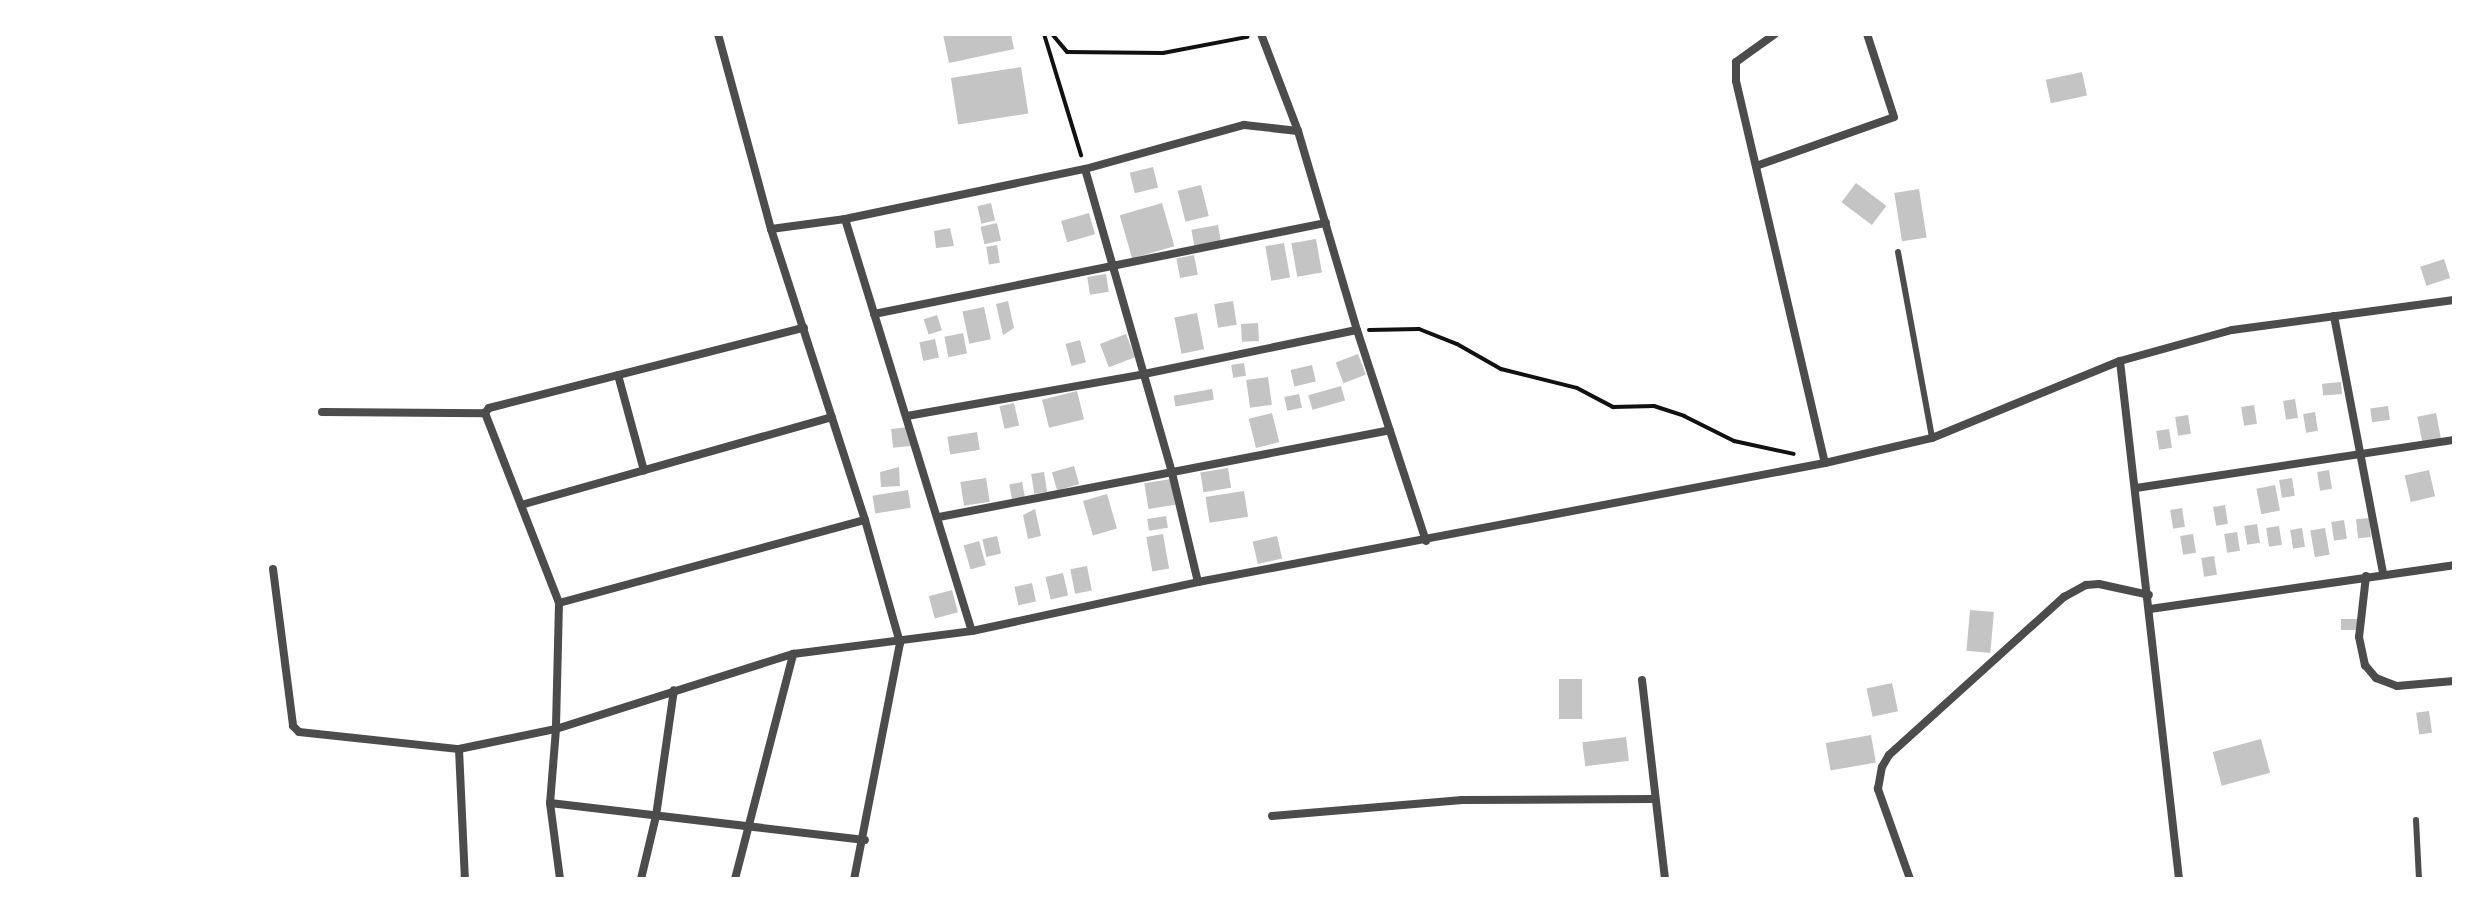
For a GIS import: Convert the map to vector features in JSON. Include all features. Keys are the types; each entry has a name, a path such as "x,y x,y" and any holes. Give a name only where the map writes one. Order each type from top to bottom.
{"street":[{"path":"718,34 771,229 865,520 900,643 865,840 854,879"},
{"path":"1261,34 1298,131 1357,330 1426,541"},
{"path":"1775,34 1736,62 1734,68 1825,462"},
{"path":"1756,166 1894,117 1867,34"},
{"path":"771,229 845,219 1085,169 1244,125 1298,131"},
{"path":"1085,169 1172,473 1198,582"},
{"path":"845,219 972,631"},
{"path":"874,314 1326,223"},
{"path":"273,569 293,726 299,732 459,749 556,729 793,654 900,643 972,631 1198,582 1426,541 1932,438 2120,361 2232,330 2454,300"},
{"path":"2334,316 2383,573"},
{"path":"485,413 489,408 804,328"},
{"path":"907,416 1144,374 1357,330"},
{"path":"2120,361 2179,879"},
{"path":"618,375 644,471"},
{"path":"322,412 485,413"},
{"path":"485,413 559,603 556,729 550,803 560,879"},
{"path":"521,505 832,417"},
{"path":"939,517 1390,430"},
{"path":"2136,488 2454,440"},
{"path":"559,603 865,520"},
{"path":"2150,609 2454,565"},
{"path":"2366,576 2359,637 2365,665 2370,672 2376,678 2397,686 2454,681"},
{"path":"1910,879 1878,789 1882,767 1889,755 2064,597 2086,585 2099,584 2149,595"},
{"path":"735,879 793,654"},
{"path":"1642,680 1653,799 1665,879"},
{"path":"641,879 656,816 674,690"},
{"path":"459,749 465,879"},
{"path":"1272,816 1462,800 1653,799"},
{"path":"550,803 865,840"}],"lane":[{"path":"1898,252 1932,438"},
{"path":"2416,820 2419,879"}],"path":[{"path":"1044,34 1085,169"},
{"path":"1052,34 1067,52 1163,53 1242,39 1253,34"},
{"path":"1357,330 1419,329 1457,344 1501,369 1577,388 1613,407 1654,406 1684,416 1734,441 1825,462"}],"building":[{"path":"943,34 1011,34 1014,49 949,63"},
{"path":"1021,67 1028,113 958,125 951,78"},
{"path":"2082,72 2087,95 2051,103 2046,80"},
{"path":"1153,167 1158,187 1135,193 1130,173"},
{"path":"1856,183 1886,206 1872,225 1842,202"},
{"path":"1201,185 1209,216 1185,222 1178,191"},
{"path":"1919,189 1927,237 1902,241 1894,193"},
{"path":"991,203 995,221 981,224 977,206"},
{"path":"1162,203 1174,246 1132,258 1120,215"},
{"path":"1089,213 1095,234 1067,242 1061,221"},
{"path":"997,223 1001,241 984,244 980,227"},
{"path":"1218,225 1221,242 1194,246 1191,230"},
{"path":"950,228 954,246 936,248 934,231"},
{"path":"1316,239 1322,272 1297,277 1291,243"},
{"path":"1284,243 1290,277 1271,281 1265,246"},
{"path":"997,245 1000,263 989,264 986,247"},
{"path":"1194,255 1198,275 1180,278 1176,258"},
{"path":"2444,259 2450,278 2426,286 2420,267"},
{"path":"1106,274 1109,292 1090,295 1087,277"},
{"path":"1008,301 1014,328 1003,335 996,304"},
{"path":"1233,301 1237,325 1218,328 1214,304"},
{"path":"984,307 991,339 969,344 962,312"},
{"path":"1197,313 1204,349 1181,354 1174,317"},
{"path":"937,315 942,330 929,335 924,319"},
{"path":"1258,323 1259,341 1242,342 1241,324"},
{"path":"963,333 967,354 948,357 944,337"},
{"path":"1126,334 1135,357 1109,367 1100,344"},
{"path":"935,339 939,358 923,361 919,342"},
{"path":"1080,340 1086,362 1071,366 1066,344"},
{"path":"1358,354 1366,375 1343,383 1336,363"},
{"path":"1244,363 1246,376 1233,378 1231,365"},
{"path":"1312,365 1316,382 1294,387 1291,370"},
{"path":"1268,377 1272,405 1250,408 1246,380"},
{"path":"2341,382 2342,394 2323,396 2322,384"},
{"path":"1341,386 1345,400 1312,410 1308,395"},
{"path":"1212,389 1214,400 1176,407 1174,396"},
{"path":"1077,391 1084,419 1049,428 1042,400"},
{"path":"1299,394 1302,408 1287,411 1284,397"},
{"path":"2295,399 2298,418 2286,420 2283,401"},
{"path":"1014,403 1019,425 1005,429 999,406"},
{"path":"2254,405 2257,424 2244,426 2241,407"},
{"path":"2388,406 2390,420 2372,422 2370,409"},
{"path":"2315,412 2318,431 2306,433 2303,414"},
{"path":"1272,413 1279,442 1256,448 1249,419"},
{"path":"2436,413 2441,439 2422,442 2417,417"},
{"path":"2188,415 2191,434 2178,436 2175,417"},
{"path":"909,427 911,446 893,448 891,429"},
{"path":"2169,429 2172,448 2159,450 2156,431"},
{"path":"977,432 980,450 950,454 947,437"},
{"path":"1074,466 1079,484 1057,491 1052,472"},
{"path":"899,467 900,486 881,487 880,472"},
{"path":"1228,468 1231,488 1203,492 1200,472"},
{"path":"2329,470 2332,489 2320,491 2317,472"},
{"path":"2429,470 2435,496 2411,502 2405,476"},
{"path":"1044,472 1047,492 1034,494 1031,474"},
{"path":"986,478 990,502 964,506 960,482"},
{"path":"2292,478 2295,496 2282,498 2279,480"},
{"path":"1171,479 1175,505 1148,509 1144,483"},
{"path":"1022,482 1025,497 1012,499 1009,484"},
{"path":"2275,485 2280,511 2261,514 2256,489"},
{"path":"908,490 911,508 875,513 872,496"},
{"path":"1244,491 1248,517 1210,523 1205,497"},
{"path":"1107,494 1117,529 1093,535 1083,501"},
{"path":"2225,505 2228,524 2216,526 2213,507"},
{"path":"2182,508 2185,527 2173,529 2170,510"},
{"path":"1035,509 1041,536 1028,539 1023,515"},
{"path":"1166,516 1168,528 1149,531 1147,519"},
{"path":"2369,518 2371,537 2358,538 2356,519"},
{"path":"2344,520 2347,539 2334,541 2331,522"},
{"path":"2257,524 2260,543 2247,545 2244,526"},
{"path":"2279,526 2282,545 2269,547 2266,528"},
{"path":"2302,528 2305,547 2293,549 2290,530"},
{"path":"2325,528 2330,555 2315,557 2310,531"},
{"path":"2237,532 2240,551 2227,553 2224,534"},
{"path":"1163,534 1169,568 1152,571 1146,537"},
{"path":"2193,534 2196,553 2183,555 2180,536"},
{"path":"997,536 1001,554 986,557 982,539"},
{"path":"1277,536 1282,558 1258,564 1253,542"},
{"path":"979,541 986,565 971,569 964,545"},
{"path":"2214,556 2217,575 2204,577 2201,558"},
{"path":"1087,566 1092,591 1075,594 1070,569"},
{"path":"1063,573 1068,595 1051,599 1045,577"},
{"path":"1032,583 1036,602 1018,605 1014,587"},
{"path":"952,590 958,612 935,618 929,596"},
{"path":"1970,610 1994,612 1990,653 1966,651"},
{"path":"2341,619 2357,619 2357,630 2341,630"},
{"path":"1559,679 1582,679 1582,719 1559,719"},
{"path":"1892,683 1898,711 1873,717 1867,688"},
{"path":"2429,711 2432,733 2419,735 2416,713"},
{"path":"1871,735 1876,763 1831,771 1826,743"},
{"path":"1626,737 1629,761 1585,766 1582,742"},
{"path":"2261,739 2270,773 2222,786 2213,752"}]}
